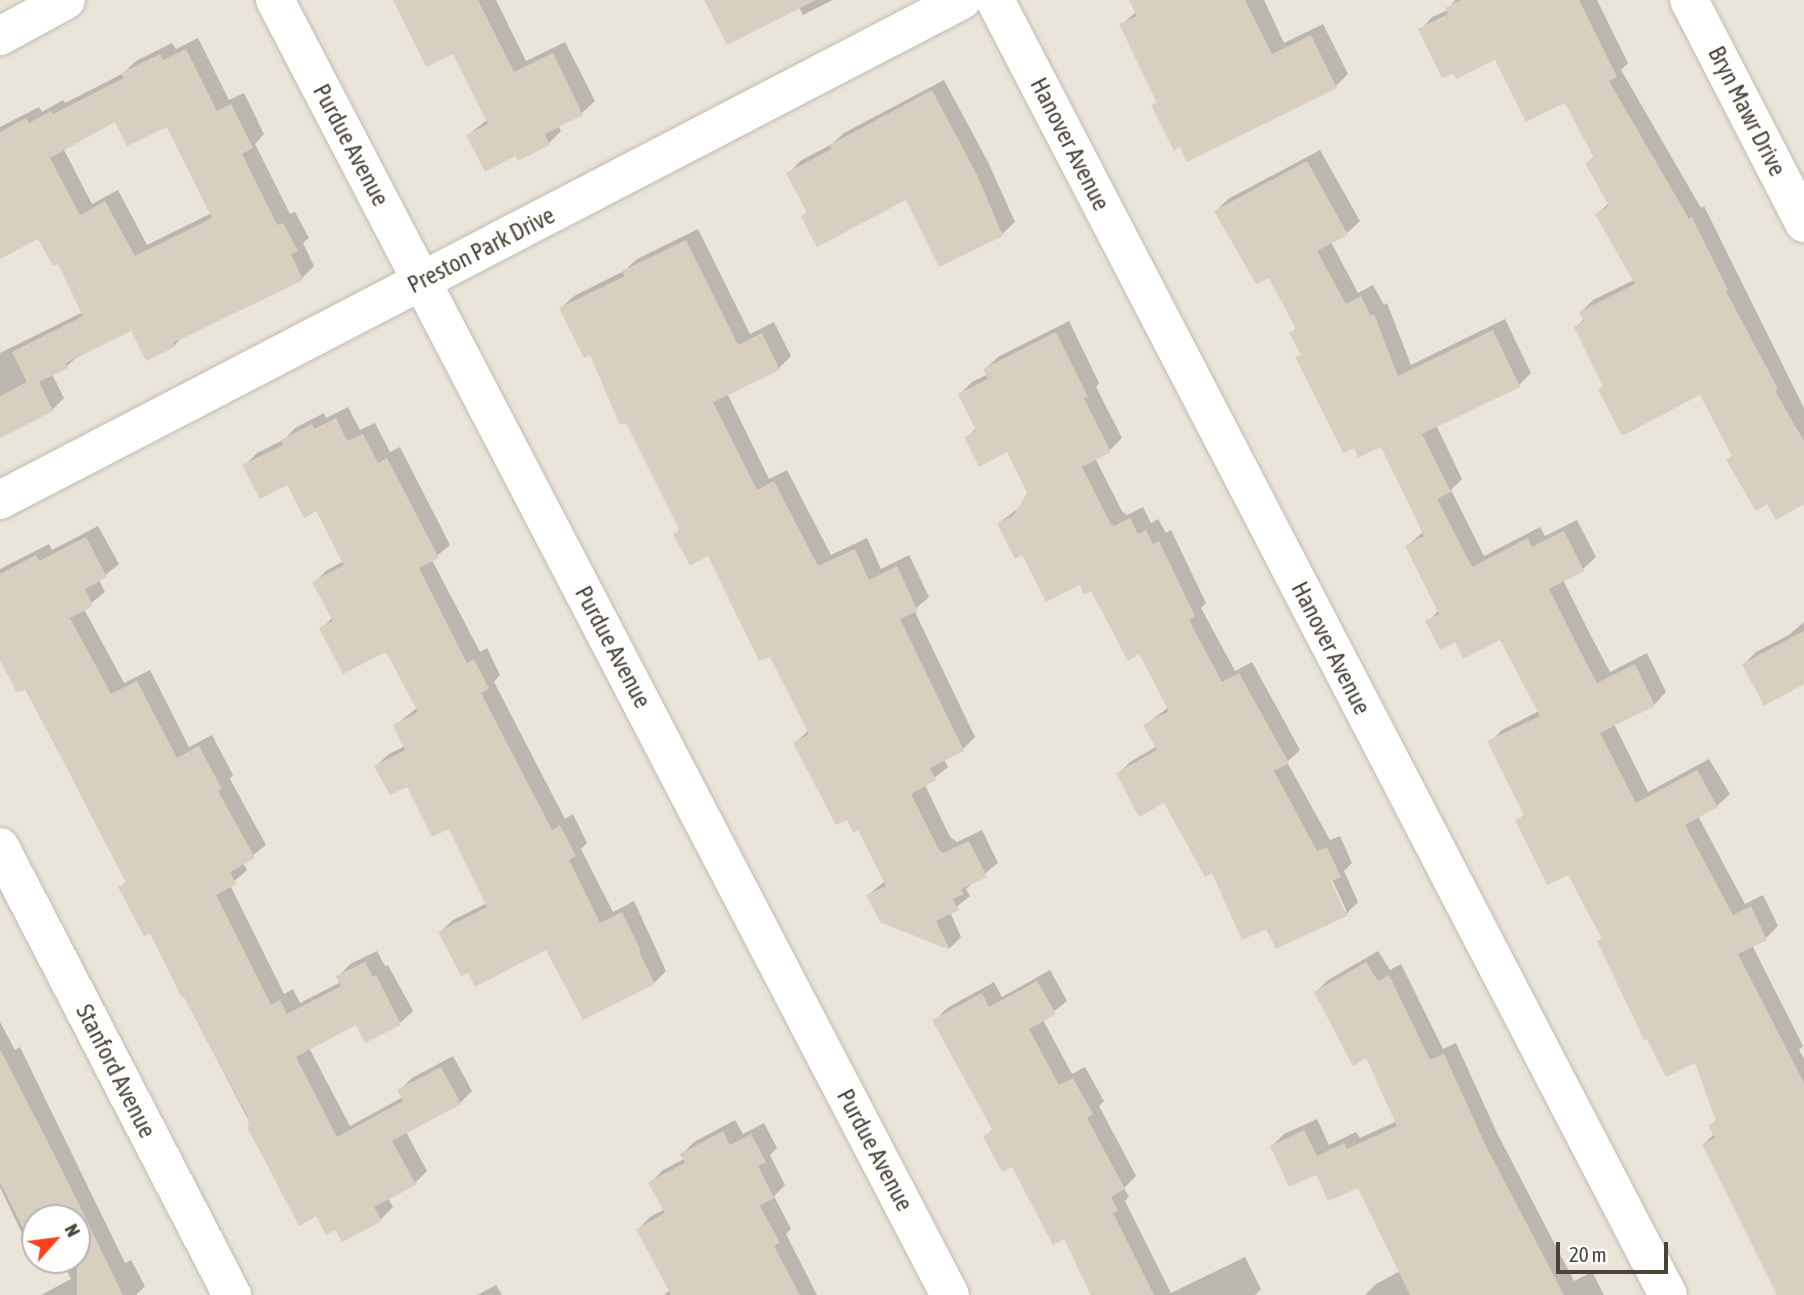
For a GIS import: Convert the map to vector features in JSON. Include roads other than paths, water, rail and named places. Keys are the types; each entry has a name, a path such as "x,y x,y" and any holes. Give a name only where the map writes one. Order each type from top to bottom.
{"street":[{"path":"0,36 66,0"},
{"name":"Purdue Avenue","path":"275,0 950,1295"},
{"name":"Preston Park Drive","path":"0,500 962,0"},
{"name":"Hanover Avenue","path":"995,0 1668,1295"},
{"name":"Bryn Mawr Drive","path":"1689,0 1804,223"},
{"name":"Stanford Avenue","path":"0,847 232,1295"}]}
